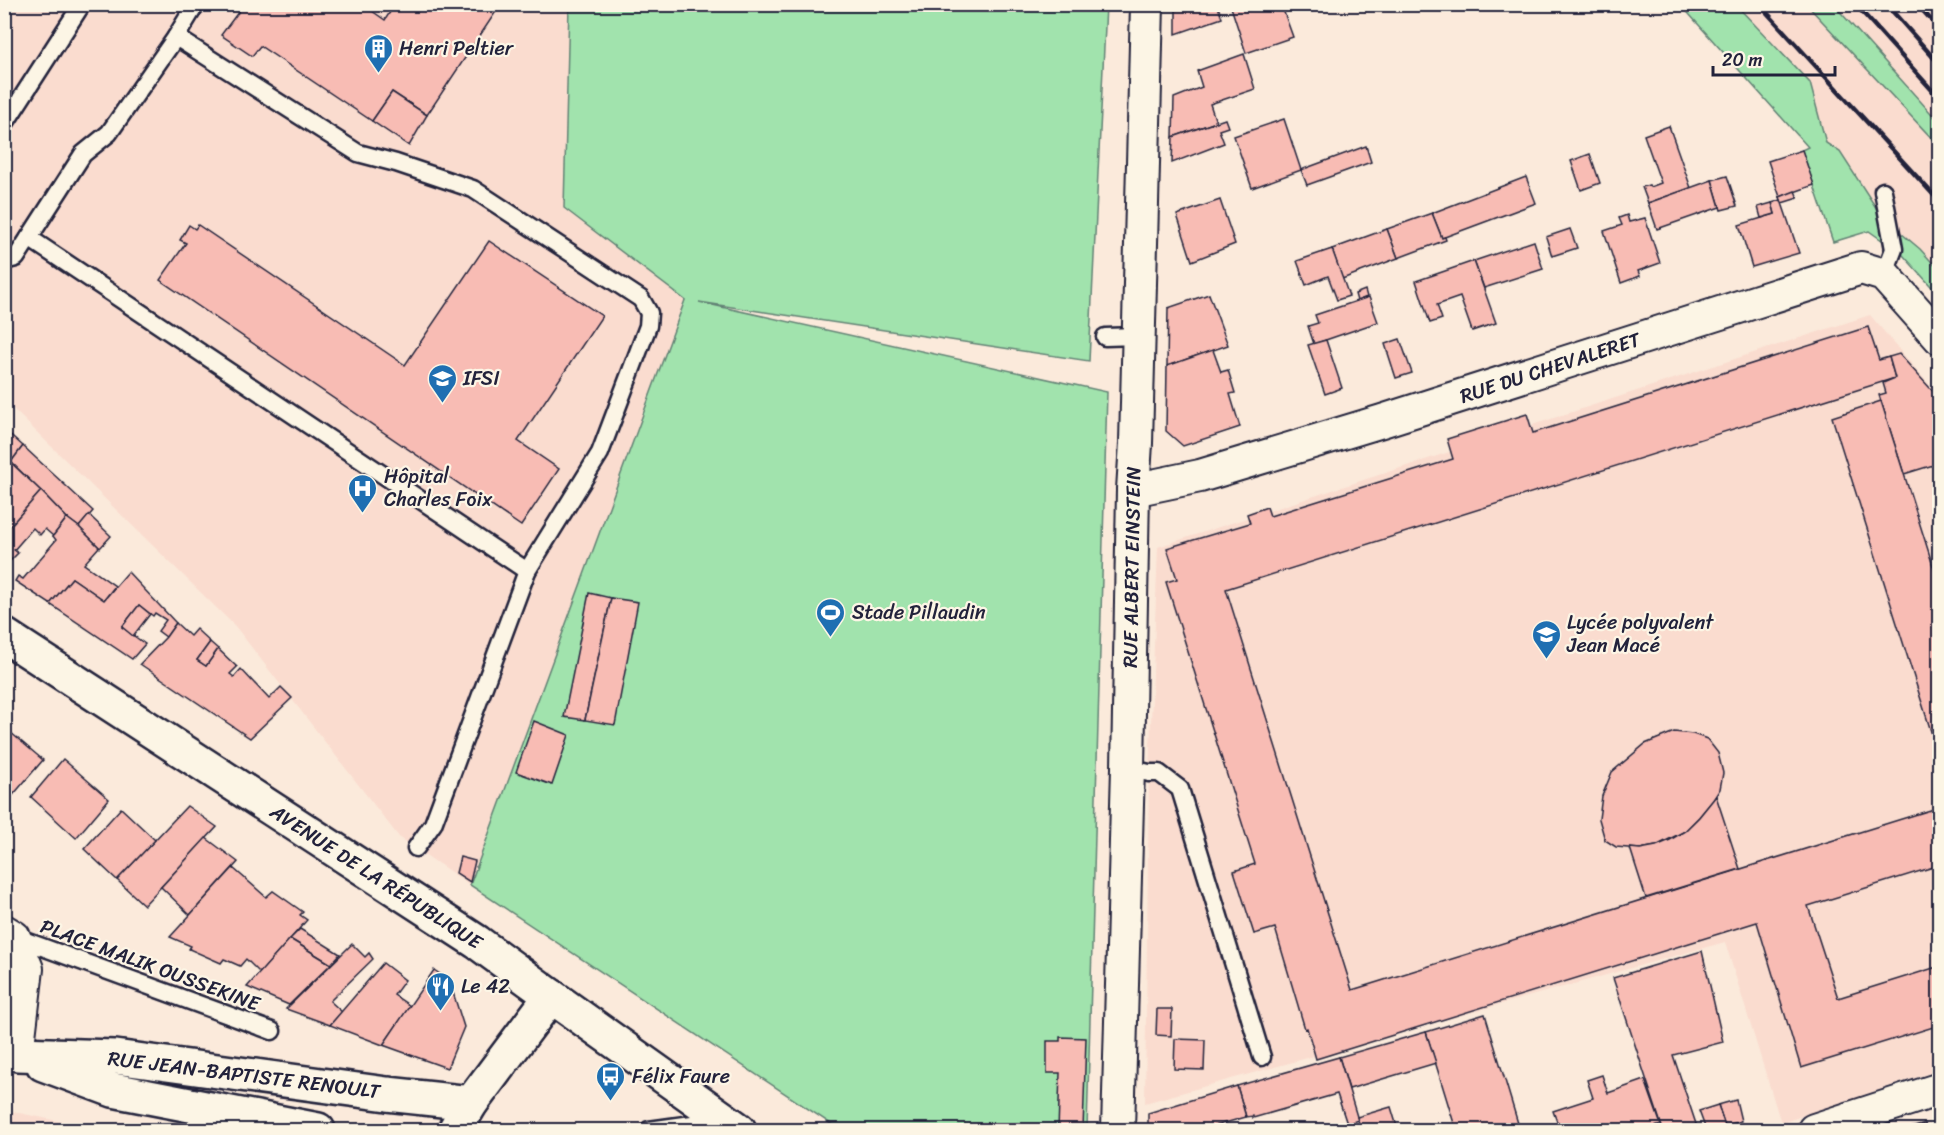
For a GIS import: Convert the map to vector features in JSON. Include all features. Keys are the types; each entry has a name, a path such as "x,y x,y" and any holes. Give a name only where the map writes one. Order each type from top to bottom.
{"main road":[{"name":"AVENUE DE LA RÉPUBLIQUE","path":"4,635 477,942 731,1125"},
{"path":"454,1131 471,1103 550,996"},
{"name":"RUE JEAN-BAPTISTE RENOULT","path":"11,1053 115,1057 471,1103"},
{"name":"RUE JEAN-BAPTISTE RENOULT","path":"11,1053 113,1090 318,1131"}],"street":[{"name":"RUE ALBERT EINSTEIN","path":"1118,1131 1147,4"},
{"name":"RUE DU CHEVALERET","path":"1133,490 1200,476 1382,421 1853,270 1861,268 1884,275"},
{"path":"1884,275 1940,338"},
{"path":"9,934 27,969 11,1053"},
{"path":"1814,1131 1940,1089"}],"lane":[{"path":"4,125 82,4"},
{"path":"4,261 16,258 82,154 109,133 176,37 195,4"},
{"path":"176,37 358,153 396,163 473,189 641,299 649,313 648,326 600,453 527,571 434,824 416,848"},
{"path":"1883,190 1894,249 1884,275"},
{"path":"29,238 527,571"},
{"path":"1105,337 1137,336"},
{"path":"1128,768 1159,773 1180,789 1262,1057"},
{"name":"PLACE MALIK OUSSEKINE","path":"9,934 272,1031"},
{"path":"649,1131 731,1125"}],"shaded area":[{"name":"Hôpital Charles Foix","path":"4,5 569,5 564,208 685,300 470,885 399,837 235,626 5,401"},
{"path":"1681,5 1939,5 1939,295 1903,255 1869,231 1833,242 1802,150 1808,147"},
{"name":"Lycée polyvalent Jean Macé","path":"1870,315 1939,396 1939,1070 1781,1123 1725,942 1145,1103 1149,773 1158,547"},
{"path":"5,1110 101,1130 5,1130"}],"green space":[{"name":"Stade Pillaudin","path":"569,5 1106,5 1089,361 699,302 1107,392 1087,1130 840,1130 470,885 685,300 564,208"},
{"path":"1681,5 1736,5 1810,83 1826,143 1840,152 1882,217 1920,249 1939,270 1939,295 1903,255 1869,231 1833,242 1802,150 1808,147"},
{"path":"1807,5 1834,5 1939,122 1939,146"}],"building":[{"name":"Henri Peltier","path":"247,4 362,4 385,20 395,4 501,4 427,115 392,92 372,121 260,46 252,56 221,35 242,7 244,9"},
{"path":"1217,4 1222,18 1176,34 1176,5"},
{"path":"1237,4 1281,4 1293,37 1246,53 1231,7"},
{"path":"1244,54 1255,89 1210,104 1216,122 1173,137 1174,98 1202,87 1197,71"},
{"path":"392,92 427,115 409,146 372,121"},
{"path":"1225,119 1228,127 1219,130 1224,143 1172,163 1173,137"},
{"path":"1284,119 1301,170 1252,188 1234,136"},
{"path":"1669,126 1691,188 1648,203 1642,187 1661,183 1644,135"},
{"path":"1366,146 1371,162 1307,185 1301,170"},
{"path":"1802,150 1814,185 1780,197 1768,161"},
{"path":"1590,154 1600,183 1581,190 1571,161"},
{"path":"1727,176 1737,206 1721,210 1712,180"},
{"path":"1526,177 1536,203 1442,238 1432,213"},
{"path":"1712,180 1720,207 1657,229 1648,203"},
{"path":"1795,191 1798,198 1782,203 1780,197"},
{"path":"1220,200 1235,244 1192,261 1177,215"},
{"path":"1781,200 1799,253 1752,267 1739,225 1775,214 1772,203"},
{"path":"1772,203 1775,214 1761,218 1758,207"},
{"path":"1432,213 1442,238 1445,237 1446,240 1398,258 1387,229"},
{"path":"1627,215 1629,222 1645,218 1660,263 1638,271 1640,276 1621,283 1604,231 1622,225 1619,218"},
{"name":"IFSI","path":"189,225 195,229 198,225 405,365 489,241 602,316 518,441 559,469 521,526 160,280 186,243 180,240"},
{"path":"1387,229 1398,258 1342,279 1332,249"},
{"path":"1570,229 1577,248 1552,256 1546,237"},
{"path":"1534,241 1543,269 1484,288 1474,261"},
{"path":"1332,249 1349,296 1337,300 1328,276 1306,285 1297,261"},
{"path":"1474,261 1496,323 1472,331 1460,297 1437,305 1442,319 1430,323 1416,281"},
{"path":"1365,290 1367,297 1357,301 1355,294"},
{"path":"1209,294 1228,345 1167,366 1168,308"},
{"path":"1369,297 1378,322 1314,344 1308,326 1318,323 1315,315"},
{"path":"1868,327 1879,360 1889,357 1895,378 1226,589 1352,990 1940,807 1940,865 1808,906 1838,998 1940,966 1940,1025 1801,1068 1757,922 1316,1059 1275,928 1254,934 1234,871 1255,864 1166,582 1177,579 1167,548 1250,523 1247,514 1267,507 1270,516 1453,459 1447,439 1527,414 1533,433"},
{"path":"1400,339 1412,373 1396,378 1385,344"},
{"path":"1326,340 1342,388 1325,394 1308,345"},
{"path":"1213,350 1221,372 1228,370 1235,393 1230,394 1240,427 1183,446 1166,431 1167,366"},
{"path":"1899,354 1940,399 1940,463 1904,474 1879,395 1886,393 1883,383 1895,378 1889,357"},
{"path":"1881,401 1940,588 1940,760 1832,417"},
{"path":"4,429 23,446 11,462 4,456"},
{"path":"23,446 93,511 79,527 11,462"},
{"path":"4,456 41,491 4,533 4,503 12,494 4,487"},
{"path":"41,491 67,518 53,536 45,529 40,535 33,528 14,550 18,553 4,567 4,533"},
{"path":"89,515 111,536 100,548 79,527"},
{"path":"67,518 99,547 84,564 115,586 104,600 72,578 50,604 15,581 18,576 23,579 56,540 53,536"},
{"path":"128,572 176,623 166,637 158,631 166,620 155,613 153,616 139,605 122,627 145,644 132,659 50,604 72,578 104,600"},
{"path":"589,593 611,598 585,720 564,717"},
{"path":"611,598 638,602 615,725 585,720"},
{"path":"139,605 150,614 133,636 122,627"},
{"path":"176,623 190,636 196,629 210,642 197,660 206,666 218,649 237,667 230,674 234,677 241,669 269,699 281,687 292,698 250,738 140,664"},
{"path":"210,642 218,649 206,666 197,660"},
{"path":"534,721 569,735 552,785 516,772"},
{"path":"10,732 43,760 7,802 4,800 4,738"},
{"path":"1674,732 1693,734 1707,739 1718,753 1723,773 1720,789 1685,831 1656,846 1640,849 1616,847 1605,840 1599,819 1602,796 1612,772 1645,744"},
{"path":"63,759 109,799 76,838 31,797"},
{"path":"1716,796 1740,869 1646,898 1630,848 1656,846 1685,831"},
{"path":"187,806 217,827 144,905 117,880"},
{"path":"121,808 155,840 117,880 84,849"},
{"path":"206,838 238,862 190,915 161,887"},
{"path":"460,857 475,861 470,882 456,873"},
{"path":"233,868 266,897 273,891 303,912 300,915 307,920 260,973 246,959 240,966 224,959 221,963 189,949 191,946 170,937"},
{"path":"300,929 340,954 331,964 290,939"},
{"path":"290,939 331,964 289,1005 247,987"},
{"path":"352,944 365,957 369,953 373,959 330,1001 342,1012 330,1025 286,1009"},
{"path":"1702,951 1723,1042 1673,1055 1698,1130 1663,1130 1613,978"},
{"path":"383,963 405,980 394,995 410,1006 383,1045 330,1025"},
{"path":"434,970 449,980 464,1027 447,1068 383,1045"},
{"path":"1157,1009 1172,1009 1171,1036 1156,1035"},
{"path":"1485,1014 1520,1130 1456,1130 1426,1032"},
{"path":"1426,1032 1436,1063 1349,1089 1339,1057"},
{"path":"1060,1037 1086,1038 1083,1130 1058,1130 1060,1073 1047,1073 1047,1041 1060,1041"},
{"path":"1175,1039 1205,1040 1204,1070 1174,1069"},
{"path":"1339,1057 1358,1120 1347,1124 1337,1094 1253,1118 1253,1116 1246,1117 1237,1086"},
{"path":"1602,1075 1608,1093 1645,1080 1661,1125 1645,1130 1560,1130 1553,1111 1593,1098 1587,1080"},
{"path":"1237,1086 1246,1117 1200,1130 1148,1130 1148,1113"},
{"path":"1736,1100 1741,1121 1725,1126 1718,1105"},
{"path":"1718,1105 1725,1126 1706,1130 1699,1111"},
{"path":"1391,1107 1398,1130 1361,1130 1357,1117"},
{"path":"1925,1124 1927,1130 1904,1130"}],"railway":[{"path":"1759,4 1940,202"},
{"path":"1855,4 1940,99"},
{"path":"1886,4 1940,65"},
{"path":"1917,4 1940,30"}],"place":[{"name":"Henri Peltier","path":"378,74"},
{"name":"IFSI","path":"442,404"},
{"name":"Hôpital Charles Foix","path":"363,514"},
{"name":"Stade Pillaudin","path":"831,638"},
{"name":"Lycée polyvalent Jean Macé","path":"1546,660"},
{"name":"Le 42","path":"440,1012"},
{"name":"Félix Faure","path":"611,1102"}]}
